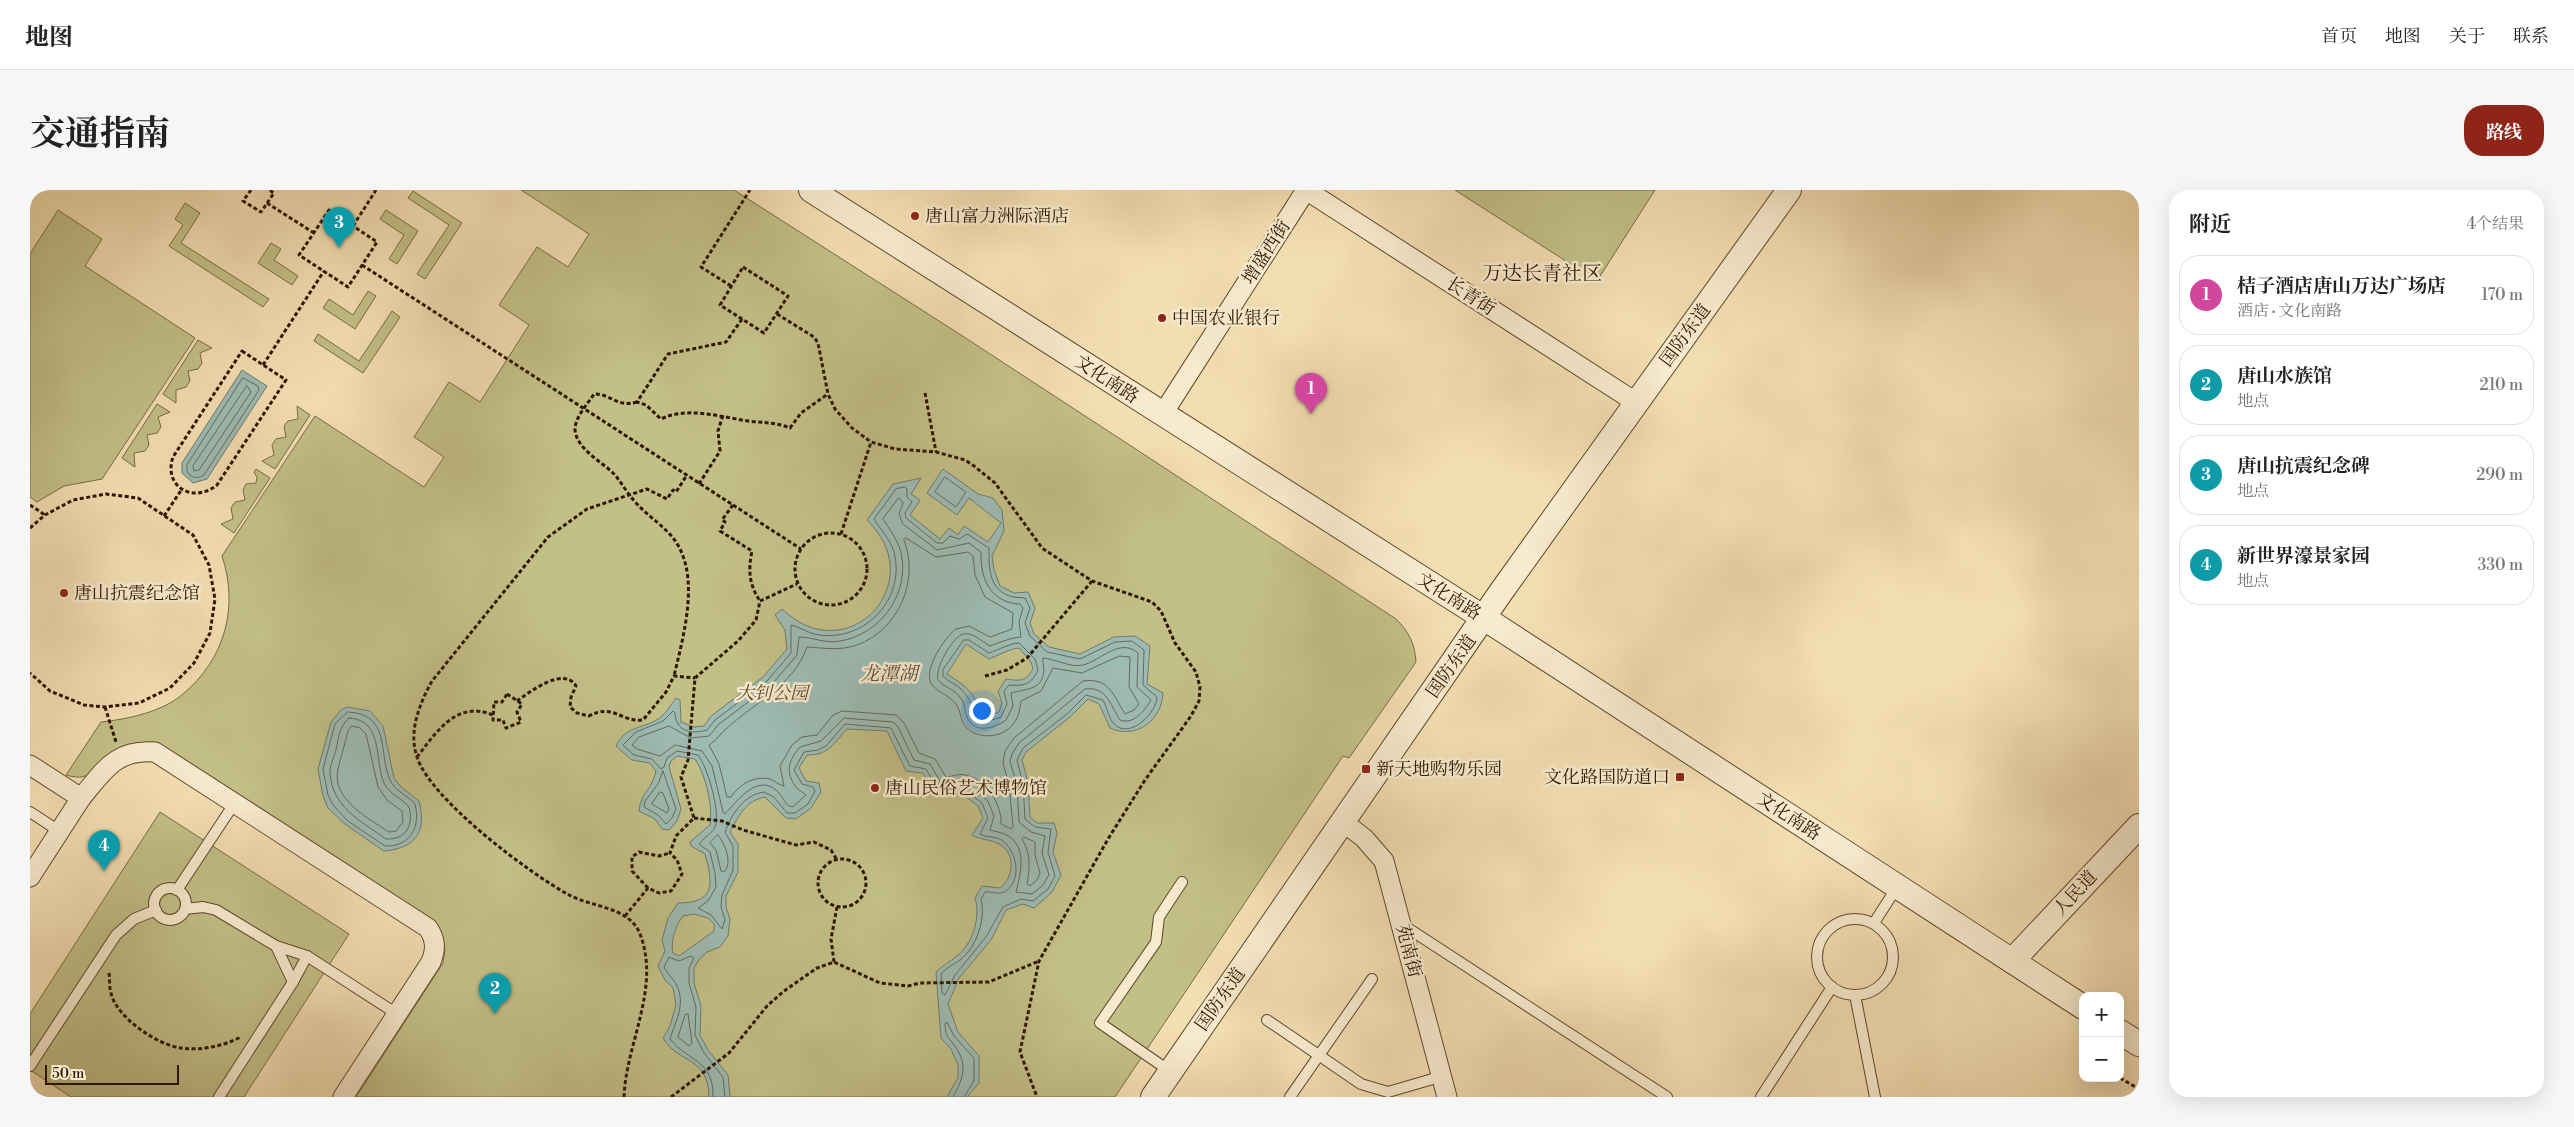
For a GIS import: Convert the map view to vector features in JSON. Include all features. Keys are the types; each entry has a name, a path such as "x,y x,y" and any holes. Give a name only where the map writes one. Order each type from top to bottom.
{"street":[{"name":"文化南路","path":"811,190 1162,415 1484,618 2079,1004"},
{"name":"增盛西街","path":"1162,415 1306,190"},
{"name":"长青街","path":"1306,190 1637,403"},
{"name":"国防东道","path":"1153,1097 1484,618 1789,190"},
{"path":"30,877 81,798 109,764 120,756 139,751 155,752 428,928 434,936 436,950 431,962 343,1097"},
{"path":"30,765 81,798"},
{"name":"苑南街","path":"1343,822 1364,838 1384,861 1448,1097"},
{"name":"人民道","path":"2012,961 2139,826"},
{"path":"2124,1035 2139,1044"}],"lane":[{"path":"177,890 234,804"},
{"path":"30,812 59,831"},
{"path":"1171,1072 1100,1023 1156,942 1159,917 1182,882"},
{"path":"1874,923 1897,887"},
{"path":"185,909 184,896 177,890 168,888 159,892 155,901 156,910 168,920 178,917 185,909 204,907 216,910 276,946 307,956 397,1014"},
{"path":"30,1066 116,935 134,919 156,910"},
{"path":"1850,919 1862,919 1874,923 1884,931 1890,942 1893,954 1892,966 1887,978 1878,987 1867,993 1854,995 1832,987 1823,978 1818,966 1817,954 1820,941 1827,930 1838,922 1850,919"},
{"path":"1403,926 1667,1097"},
{"path":"276,946 293,982"},
{"path":"219,1097 293,982 307,956"},
{"path":"1290,1097 1372,979"},
{"path":"1761,1097 1832,987"},
{"path":"1854,995 1875,1097"},
{"path":"1267,1020 1361,1084 1386,1094 1443,1076"}],"path":[{"path":"30,201 37,190"},
{"path":"249,191 243,201 261,212 274,193 269,190"},
{"path":"353,226 376,190"},
{"path":"731,286 701,267 750,190"},
{"path":"267,203 314,233"},
{"path":"329,210 377,242 348,286 299,255 314,233 329,210"},
{"path":"362,265 800,550"},
{"path":"743,267 788,296 777,314 764,333 720,304 743,267"},
{"path":"263,365 324,271"},
{"path":"777,314 814,337 818,343 828,394 835,409 846,422 872,442 895,449 936,452 965,460 974,466 995,483 1042,548 1092,581 1140,595 1152,602 1161,611 1175,643 1196,672 1200,688 1199,701 1108,839 1039,961 1020,1052 1038,1097"},
{"path":"637,402 668,354 726,342 742,319"},
{"path":"242,351 286,380 217,485 200,494 191,494 182,489 171,475 170,466 173,457 242,351"},
{"path":"924,393 936,452"},
{"path":"517,701 540,685 565,677 572,680 576,686 571,697 570,707 577,713 589,716 599,710 611,710 634,721 643,720 666,692 674,676 686,624 688,573 680,548 663,526 628,496 614,475 584,448 575,433 576,421 594,394 604,394 615,402 626,405 637,402 646,405 661,419 680,413 723,415 746,420 775,422 790,428 801,413 828,394"},
{"path":"699,484 720,452 718,431 723,415"},
{"path":"841,534 872,442"},
{"path":"624,1097 625,1074 646,993 647,962 640,932 624,916 568,894 498,845 463,816 436,787 417,757 414,736 419,705 446,661 548,537 587,509 647,489 667,499 673,490 676,492 686,476"},
{"path":"164,516 182,489"},
{"path":"30,528 45,515 74,500 106,494 138,498 193,535 209,565 215,598 210,633 194,663 170,688 139,702 105,707 84,705 50,691 30,673"},
{"path":"30,505 45,515"},
{"path":"694,818 681,777 688,760 695,678 738,641 756,620 760,601 750,581 749,566 752,552 720,531 725,522 722,520 732,505"},
{"path":"841,534 860,547 867,568 866,579 854,598 844,603 822,605 812,601 797,584 796,560 800,550 808,541 818,535 841,534"},
{"path":"985,676 1007,670 1027,658 1068,606 1092,581"},
{"path":"760,601 797,584"},
{"path":"674,676 695,678"},
{"path":"507,694 517,701 522,704 517,712 521,722 506,728 502,720 493,720 494,702 502,702 507,694"},
{"path":"105,707 120,756"},
{"path":"417,757 444,723 466,710 482,710 493,715"},
{"path":"694,818 722,822 796,845 814,842 831,850 837,860"},
{"path":"670,853 676,836 694,818"},
{"path":"639,852 659,856 670,853 677,860 682,874 671,891 659,894 648,888 632,871 632,858 639,852"},
{"path":"837,860 845,860 859,866 866,879 863,894 859,900 845,907 837,907 824,898 818,884 824,868 837,860"},
{"path":"624,916 648,888"},
{"path":"834,962 831,939 837,907"},
{"path":"671,1097 729,1053 767,1006 784,991 817,968 834,962 880,983 908,986 920,983 988,982 1007,976 1029,964 1039,961"},
{"path":"109,973 111,994 126,1019 148,1034 180,1048 212,1048 240,1038 245,1032"},
{"path":"2124,1080 2139,1089"}],"green space":[{"name":"大钊公园","path":"521,190 734,190 961,335 1396,619 1408,634 1413,644 1416,662 1349,758 1343,756 1115,1097 356,1097 443,963 445,950 439,927 158,743 141,743 126,746 108,756 94,770 83,777 66,775 101,722 133,717 165,706 183,694 209,665 225,631 228,613 227,575 222,556 315,416 424,487 444,457 414,437 449,382 480,402 529,325 499,305 537,247 568,267 589,234"},
{"path":"1455,190 1655,190 1597,281"},
{"path":"413,191 462,223 425,279 417,274 449,225 408,198"},
{"path":"185,203 200,213 181,243 269,299 263,307 169,246 183,225 175,219"},
{"path":"58,210 102,239 85,266 195,338 102,479 64,486 37,502 30,497 30,254"},
{"path":"386,210 418,231 397,264 389,259 404,235 380,219"},
{"path":"271,243 281,249 274,260 298,276 292,285 258,263"},
{"path":"368,291 376,296 355,329 323,308 329,299 353,315"},
{"path":"392,311 400,317 363,373 314,341 318,334 359,361"},
{"path":"198,340 212,348 200,353 202,363 198,369 188,371 190,381 186,387 176,390 176,403 163,394"},
{"path":"157,404 170,412 158,417 161,427 157,433 147,435 149,445 145,451 134,453 135,467 122,458"},
{"path":"297,406 310,415 275,469 262,461 274,455 272,445 276,439 286,437 284,426 288,421 298,419"},
{"path":"256,469 270,478 234,533 221,524 233,519 231,508 235,502 245,500 243,490 246,484 256,483 257,477 254,472"},
{"path":"160,812 349,934 244,1097 71,1097 30,1070 30,1014"}],"water":[{"path":"242,370 267,386 207,479 193,483 182,473 182,463"},
{"name":"龙潭湖","path":"943,469 978,494 993,498 1002,510 1004,531 992,556 994,570 1000,586 1014,593 1028,592 1035,608 1030,623 1034,634 1049,647 1080,654 1114,637 1135,636 1150,646 1147,684 1163,693 1162,703 1153,719 1146,725 1138,729 1120,731 1110,728 1099,704 1088,699 1070,717 1026,752 1022,760 1028,782 1030,817 1037,823 1054,823 1057,833 1053,852 1061,875 1052,892 1034,908 1023,904 1006,910 991,940 959,978 948,1004 958,1032 979,1056 979,1083 967,1097 947,1097 958,1078 958,1065 951,1049 941,1038 936,972 963,951 971,937 977,913 975,898 982,886 1000,888 1005,884 1010,872 1010,859 1004,848 996,842 972,835 983,818 978,806 961,793 946,797 933,792 923,773 906,771 887,731 847,729 826,751 807,755 799,768 806,781 819,783 821,792 811,808 796,819 786,818 765,797 748,805 730,832 738,844 738,872 726,896 726,907 730,919 728,936 720,947 707,952 694,968 694,983 701,1006 700,1035 708,1050 728,1075 730,1097 709,1097 704,1074 692,1062 670,1047 663,1038 670,1026 676,1005 673,988 665,980 658,966 665,951 662,940 668,918 678,903 699,900 709,890 709,874 705,854 691,846 690,842 710,825 708,791 695,759 677,756 671,761 669,767 681,809 677,821 669,830 662,829 655,819 639,811 642,800 656,771 650,763 632,760 616,746 625,734 661,717 676,698 680,700 681,722 694,727 704,726 711,716 763,677 787,649 785,630 775,615 782,609 807,626 832,631 855,625 873,612 886,592 890,569 885,544 867,520 893,484 921,478 911,494 920,500 910,515 940,539 949,528 958,535 964,526 988,542 1001,523 969,498 957,515 927,493","holes":["966,644 989,659 1019,648 1031,662 1033,669 1022,680 1006,679 998,691 1002,703 999,712 983,718 971,693 947,674","694,914 708,918 714,924 714,931 679,956 673,953 672,948 676,928 683,916"]},
{"path":"347,707 370,711 383,726 394,778 401,787 419,801 421,812 420,830 411,842 404,846 384,851 345,824 328,808 323,796 318,769 331,722 341,710"}],"place":[{"name":"唐山富力洲际酒店","path":"915,216"},
{"name":"唐山抗震纪念碑","path":"339,248"},
{"name":"中国农业银行","path":"1162,318"},
{"name":"桔子酒店唐山万达广场店","path":"1311,414"},
{"name":"唐山抗震纪念馆","path":"64,593"},
{"name":"新天地购物乐园","path":"1366,769"},
{"name":"文化路国防道口","path":"1680,777"},
{"name":"唐山民俗艺术博物馆","path":"875,788"},
{"name":"新世界濠景家园","path":"104,871"},
{"name":"唐山水族馆","path":"495,1014"}],"district":[{"name":"万达长青社区","path":"1542,273"}]}
